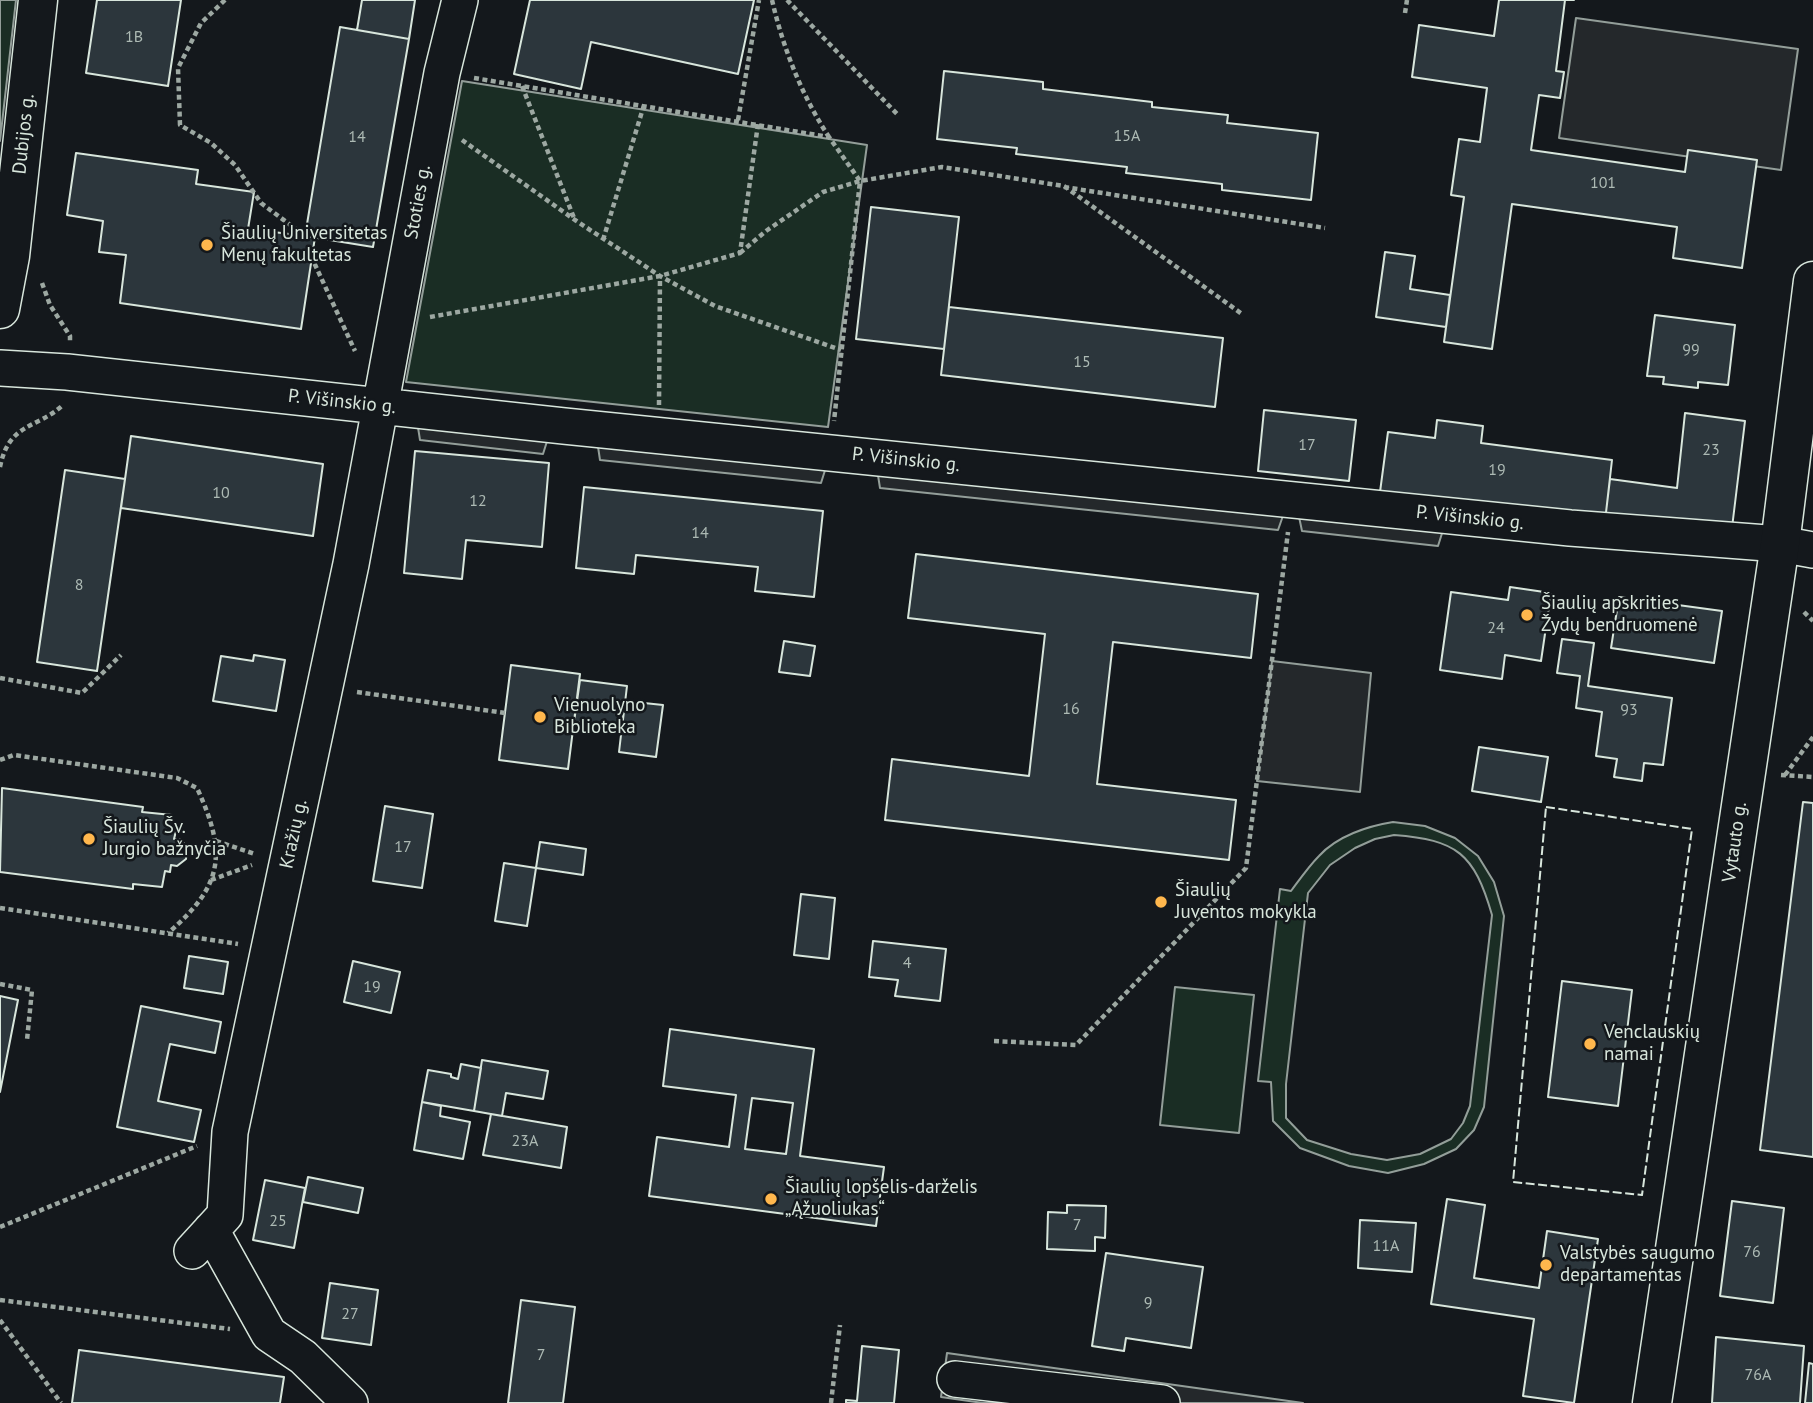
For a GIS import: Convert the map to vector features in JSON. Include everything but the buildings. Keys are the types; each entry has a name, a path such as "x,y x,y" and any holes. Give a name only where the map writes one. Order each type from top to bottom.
{"main road":[{"name":"Dubijos g.","path":"0,309 10,256 38,0"},
{"name":"Vytauto g.","path":"1652,1403 1796,547 1813,281"}],"street":[{"name":"Stoties g.","path":"380,405 442,73 460,0"},
{"name":"P. Višinskio g.","path":"0,368 67,372 1570,528 1796,547"},
{"name":"Kražių g.","path":"269,1334 201,1241 225,1215 230,1132 269,950 278,862 325,688 380,405"},
{"path":"269,1334 303,1357 350,1403"},
{"path":"955,1379 1162,1403"}],"path":[{"path":"225,0 201,23 178,68 180,125 211,143 235,165 261,203 305,236"},
{"path":"737,120 759,0"},
{"path":"772,0 780,34 813,112 860,181 831,453"},
{"path":"787,0 899,116"},
{"path":"1405,13 1407,0"},
{"path":"442,73 829,137"},
{"path":"522,85 575,220"},
{"path":"603,240 644,105"},
{"path":"433,119 603,240 660,276 715,306 841,350"},
{"path":"740,253 758,124"},
{"path":"396,323 660,276 740,253 766,231 823,192 860,181 942,167 1325,228"},
{"path":"1064,186 1242,314"},
{"path":"311,256 357,356"},
{"path":"659,435 660,276"},
{"path":"0,467 3,452 21,429 63,407 70,336 50,305 41,281"},
{"path":"994,1041 1076,1045 1246,868 1292,500"},
{"path":"0,678 82,693 121,655"},
{"path":"325,688 505,713"},
{"path":"1785,775 1813,737"},
{"path":"0,760 14,755 177,778 197,788 207,808 216,841 216,865 205,895 190,914 169,933"},
{"path":"216,841 278,862"},
{"path":"210,880 278,862"},
{"path":"0,908 269,950"},
{"path":"0,984 32,990 27,1040"},
{"path":"0,1227 230,1132"},
{"path":"0,1300 269,1334"},
{"path":"0,1320 61,1403"},
{"path":"831,1403 841,1325"}],"green space":[{"path":"0,0 16,0 0,141"},
{"path":"462,81 867,145 828,427 406,382"},
{"path":"1393,822 1425,826 1455,838 1478,856 1494,882 1504,916 1484,1107 1474,1130 1456,1149 1424,1164 1388,1173 1349,1166 1300,1148 1273,1121 1271,1082 1258,1081 1280,889 1291,891 1315,860 1335,843 1363,829","holes":["1394,835 1416,837 1448,846 1470,864 1478,877 1492,915 1470,1106 1463,1123 1451,1139 1420,1154 1387,1160 1351,1154 1307,1140 1286,1118 1286,1084 1308,893 1330,865 1355,848 1375,839"]},
{"path":"1175,987 1254,995 1239,1133 1160,1125"}],"shaded area":[{"path":"1576,18 1798,49 1781,170 1559,138"},
{"path":"417,421 549,435 543,454 420,440"},
{"path":"597,440 827,464 821,483 600,460"},
{"path":"877,469 1285,510 1278,530 880,488"},
{"path":"1298,512 1444,527 1438,546 1302,531"},
{"path":"1272,661 1371,673 1360,792 1257,781"},
{"path":"947,1353 1303,1403 983,1403 941,1397"}],"fence":[{"path":"1546,807 1692,829 1642,1195 1513,1182 1546,807"}],"place":[{"name":"Šiaulių Universitetas Menų fakultetas","path":"207,245"},
{"name":"Šiaulių apskrities Žydų bendruomenė","path":"1527,615"},
{"name":"Vienuolyno Biblioteka","path":"540,717"},
{"name":"Šiaulių Šv. Jurgio bažnyčia","path":"89,839"},
{"name":"Šiaulių Juventos mokykla","path":"1161,902"},
{"name":"Venclauskių namai","path":"1590,1044"},
{"name":"Šiaulių lopšelis-darželis „Ąžuoliukas“","path":"771,1199"},
{"name":"Valstybės saugumo departamentas","path":"1546,1265"}]}
